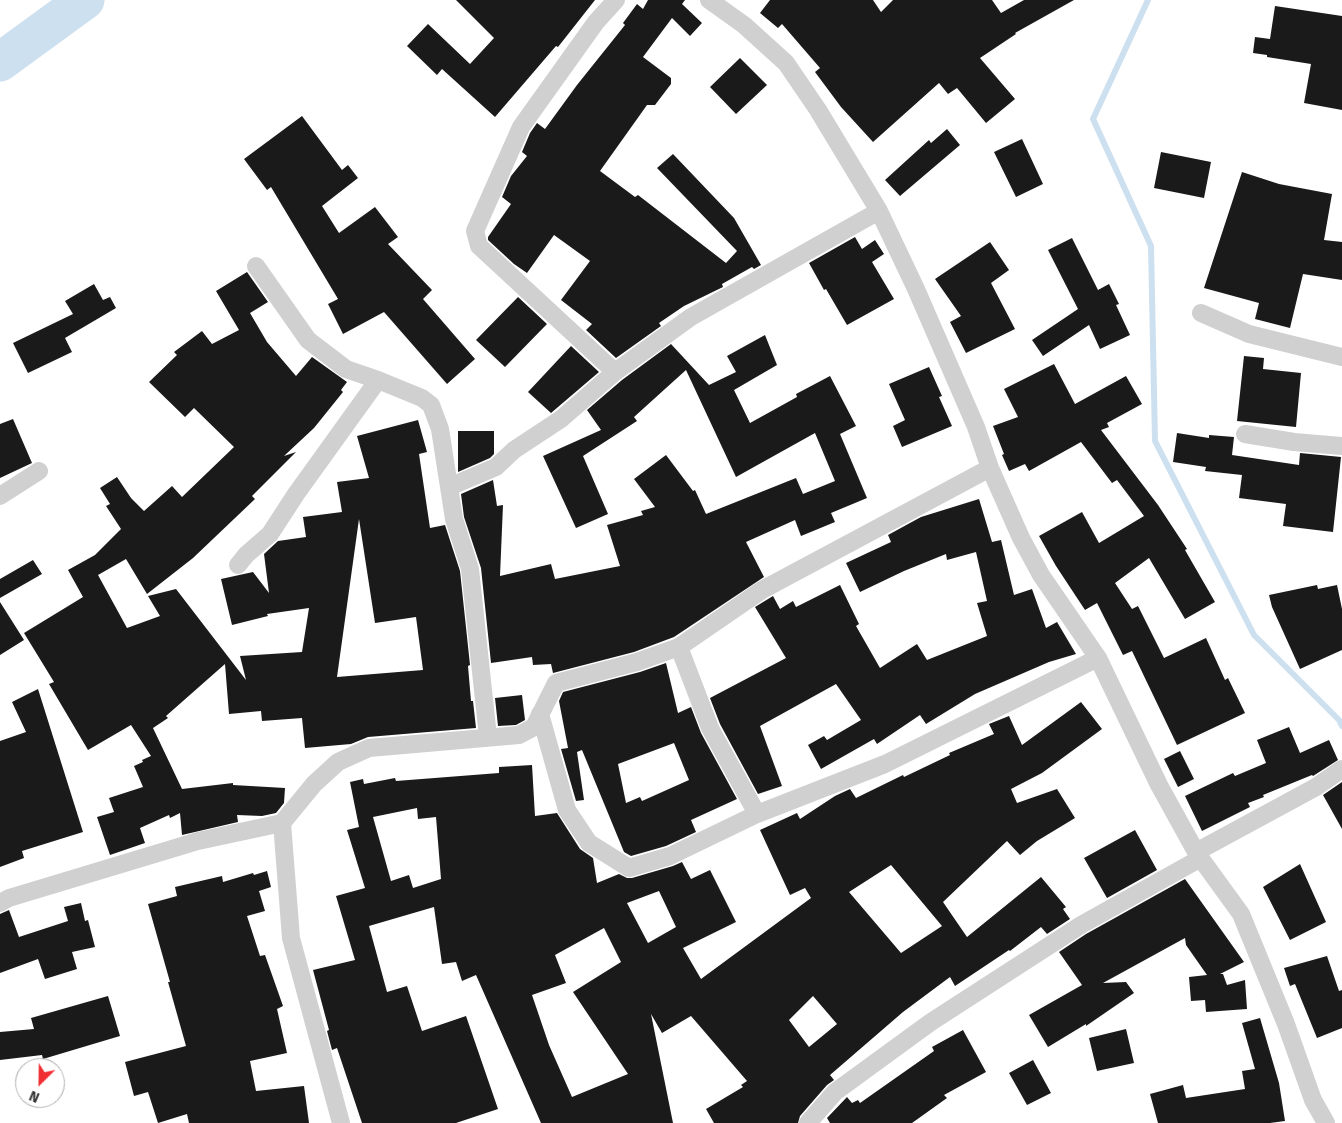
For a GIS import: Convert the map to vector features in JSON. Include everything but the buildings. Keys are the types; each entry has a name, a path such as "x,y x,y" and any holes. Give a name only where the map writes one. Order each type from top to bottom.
{"street":[{"path":"615,372 479,246 475,231 521,127 596,22 616,0"},
{"path":"709,0 744,25 786,63 818,110 879,211 916,289 961,392 976,427 990,468 1041,575 1098,658 1159,784 1198,855 1241,914 1286,1024 1313,1100 1326,1123"},
{"path":"449,487 496,467 514,450 562,419 615,372 691,317 879,211"},
{"path":"256,266 280,303 308,340 346,369 422,398 431,405 440,428 454,519 470,570 488,737"},
{"path":"1201,313 1249,334 1342,357"},
{"path":"238,565 246,555 270,534 296,494 378,380"},
{"path":"1245,434 1294,442 1342,446"},
{"path":"0,903 9,898 198,841 282,823 314,784 338,762 369,748 519,735 534,727 556,683 636,662 679,646 762,590 990,468"},
{"path":"0,496 39,471"},
{"path":"679,646 710,728 757,814"},
{"path":"540,714 567,810 589,843 629,868 670,856 757,814 886,764 1098,658"},
{"path":"808,1123 835,1092 931,1022 1081,925 1316,787 1342,769"},
{"path":"282,823 291,938 341,1123"}],"waterway":[{"path":"0,62 85,0"},
{"path":"1148,0 1093,119 1151,246 1155,441 1254,635 1339,720 1342,726"}]}
